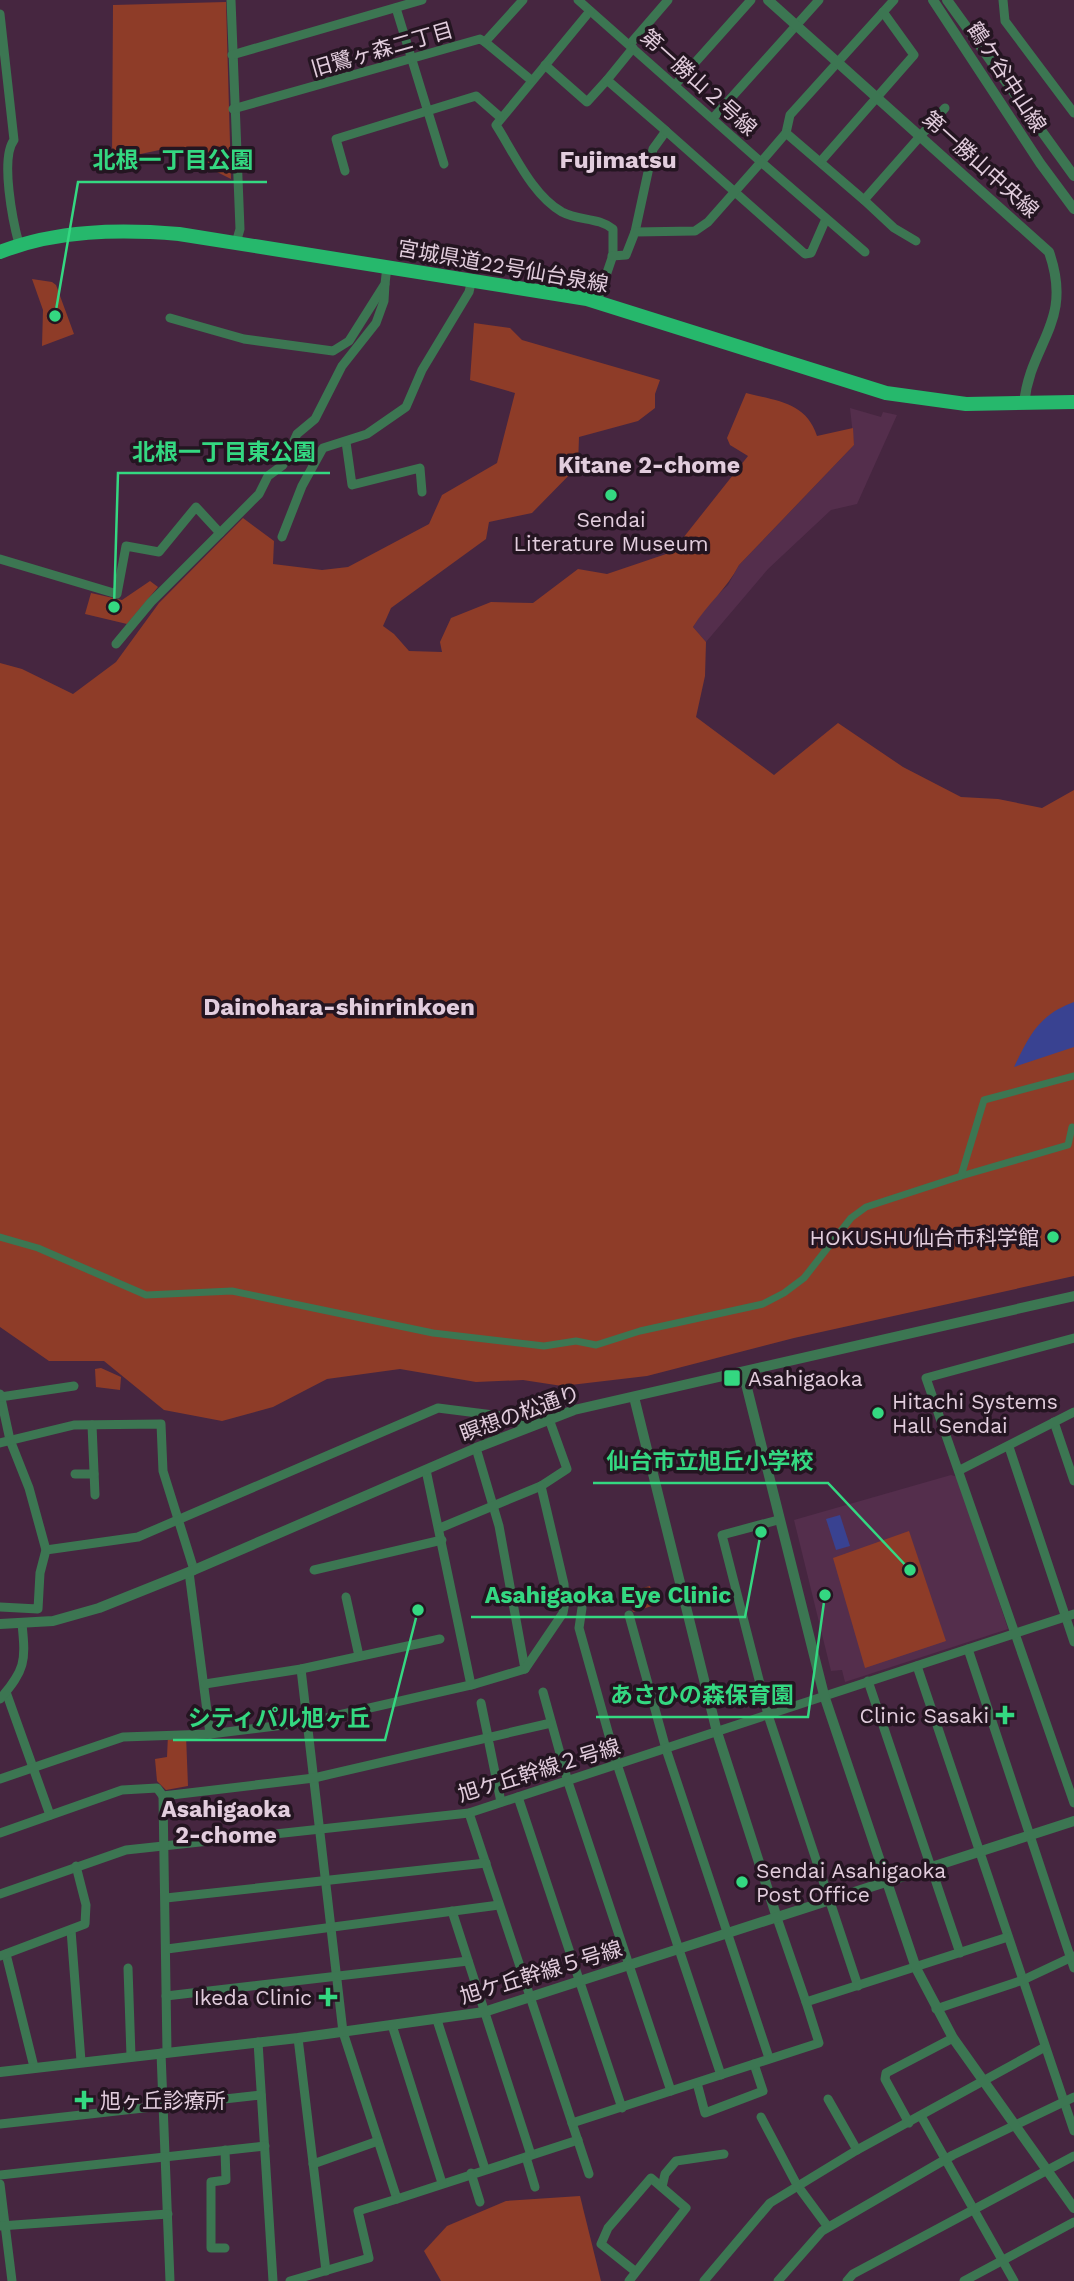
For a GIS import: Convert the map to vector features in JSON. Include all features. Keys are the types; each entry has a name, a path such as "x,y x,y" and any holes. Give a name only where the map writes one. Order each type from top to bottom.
{"main road":[{"name":"宮城県道22号仙台泉線","path":"0,252 19,244 82,233 142,231 236,243 472,279 597,302 886,393 936,402 1074,402"}],"street":[{"path":"231,0 233,108 240,229 236,243"},
{"path":"232,55 422,0"},
{"name":"旧鷺ヶ森二丁目","path":"233,108 480,39 485,42 523,0"},
{"name":"第一勝山２号線","path":"578,0 761,162 786,133 790,115 894,0"},
{"path":"545,65 587,102 668,0"},
{"path":"676,85 751,0"},
{"name":"第一勝山中央線","path":"768,0 1049,252 1059,295 1024,404"},
{"path":"713,118 819,0"},
{"name":"鶴ケ谷中山線","path":"933,0 1040,163 1074,209"},
{"path":"947,0 1074,176"},
{"path":"1003,0 1005,21 1074,113"},
{"path":"396,8 444,164"},
{"path":"590,11 496,125 546,201 577,219 604,221 613,229 612,256 597,302"},
{"path":"821,161 914,55 883,12"},
{"path":"0,14 14,140 9,146 7,162 11,210 19,244"},
{"path":"485,42 531,80"},
{"path":"607,80 805,254 811,254 825,221"},
{"path":"345,171 336,139 476,96 500,117"},
{"path":"864,200 945,108"},
{"path":"612,256 626,255 635,232 653,149 666,131"},
{"path":"786,133 894,228 916,241"},
{"path":"635,232 695,231 708,222 761,162 825,221 865,252"},
{"path":"117,645 151,602 259,494 268,476 283,465 298,434 315,419 342,366 376,323 384,302 387,266"},
{"path":"282,537 302,486 323,448 367,434 406,407 422,370 469,292 472,279"},
{"path":"170,318 244,339 333,351 349,341 385,284"},
{"path":"346,442 352,485 420,468 422,492"},
{"path":"0,559 117,594 126,546 159,552 196,507 220,533"},
{"path":"961,1176 984,1100 1074,1076"},
{"path":"0,1237 38,1248 146,1295 232,1292 433,1333 544,1346 576,1341 596,1345 763,1305 804,1278 851,1218 866,1207 1068,1144 1072,1127"},
{"name":"瞑想の松通り","path":"0,1624 22,1624 85,1613 192,1571 475,1448 574,1410 1074,1298"},
{"path":"1074,1338 926,1378 1074,1803"},
{"path":"743,1372 824,1695 916,1968 953,2038 1074,2208"},
{"path":"0,1608 38,1609 40,1573 46,1550 29,1488 10,1440 0,1396 75,1386"},
{"path":"572,2123 818,2043 717,1732 634,1397"},
{"path":"46,1550 138,1537 438,1408 509,1417 528,1427"},
{"path":"960,1470 1074,1412"},
{"path":"440,1528 541,1486 567,1469 549,1419"},
{"path":"1054,1422 1074,1481"},
{"path":"0,1443 74,1425 161,1424 163,1471 192,1571 210,1734"},
{"path":"92,1425 95,1494"},
{"path":"1009,1447 1070,1616 1074,1642"},
{"path":"475,1448 492,1506 525,1669"},
{"path":"426,1470 471,1685"},
{"path":"75,1474 94,1474"},
{"path":"0,1779 123,1737 210,1734 308,1722 471,1685 525,1669 563,1613 565,1602 564,1584 541,1486"},
{"path":"778,1520 722,1535 768,1715 858,1986"},
{"path":"314,1570 442,1540"},
{"path":"346,1597 359,1656"},
{"path":"582,1608 579,1628 617,1764 721,2075"},
{"path":"629,1615 666,1749 769,2058"},
{"name":"旭ケ丘幹線２号線","path":"0,1894 126,1850 164,1849 469,1813 1070,1616"},
{"path":"22,1624 26,1660 20,1675 3,1696 34,1768 50,1815"},
{"path":"205,1684 301,1669 440,1639"},
{"path":"968,1649 1074,1968"},
{"path":"918,1666 1074,2131"},
{"path":"301,1669 343,2032 397,2199"},
{"path":"869,1681 960,1953"},
{"path":"543,1692 568,1782 671,2091"},
{"path":"481,1703 501,1802"},
{"path":"163,1796 314,1779 551,1723"},
{"path":"0,1833 122,1790 157,1788 163,1796 167,1949 164,2052 170,2281"},
{"path":"518,1797 622,2108"},
{"path":"469,1813 589,2174"},
{"name":"旭ケ丘幹線５号線","path":"0,2072 298,2038 484,2012 1074,1821"},
{"path":"166,1898 486,1863"},
{"path":"34,2067 3,1955 85,1924 87,1916 76,1866"},
{"path":"167,1949 499,1905"},
{"path":"452,1911 528,2156 534,2186"},
{"path":"71,1930 80,2061"},
{"path":"806,2002 1008,1937"},
{"path":"936,2010 1023,1980 1072,1957"},
{"path":"166,1996 468,1961"},
{"path":"128,1968 131,2056"},
{"path":"437,2020 485,2169"},
{"path":"392,2025 442,2183"},
{"path":"298,2038 326,2271"},
{"path":"909,2123 885,2079 886,2073 953,2038"},
{"path":"258,2042 273,2281"},
{"path":"704,2281 769,2203 857,2150 1045,2047"},
{"path":"697,2083 705,2113 763,2091 754,2064"},
{"path":"0,2124 261,2095"},
{"path":"778,2281 828,2227 945,2159 1062,2101 1074,2098"},
{"path":"828,2099 857,2150"},
{"path":"920,2116 1014,2281"},
{"path":"761,2117 797,2185 828,2227"},
{"path":"290,2281 305,2279 369,2258 358,2211 578,2140"},
{"path":"313,2164 379,2141"},
{"path":"0,2175 265,2146"},
{"path":"225,2150 226,2180 211,2182 211,2248 225,2248"},
{"path":"662,2187 666,2174 676,2161 724,2154"},
{"path":"848,2281 853,2274 1074,2156"},
{"path":"471,2174 480,2202"},
{"path":"629,2281 686,2208 651,2178 608,2228 601,2245 636,2272"},
{"path":"0,2184 3,2226 12,2281"},
{"path":"3,2226 168,2214"},
{"path":"964,2281 1074,2222"}],"shaded area":[{"path":"226,2 231,179 169,148 112,160 113,5"},
{"path":"32,279 56,285 74,334 42,346 43,310"},
{"path":"474,323 510,328 522,340 660,380 655,394 655,408 638,421 579,437 578,466 532,513 489,522 486,539 391,608 383,626 409,651 442,652 440,642 451,618 491,602 533,603 578,569 607,574 672,552 748,456 730,445 727,438 746,393 779,401 798,410 806,416 817,436 853,428 854,445 739,565 693,627 706,642 705,676 696,717 774,775 838,723 903,767 961,797 998,799 1042,808 1074,790 1074,1276 794,1338 647,1376 562,1386 523,1380 476,1382 400,1369 327,1379 273,1407 222,1421 164,1410 104,1361 49,1361 0,1327 0,663 22,669 73,694 116,662 159,603 243,518 274,541 273,564 322,570 348,567 429,524 442,495 497,463 515,393 470,380"},
{"path":"850,408 881,417 883,412 897,415 857,504 831,510 768,569 706,642 693,627 707,605 728,585 739,565 854,445"},
{"path":"150,581 158,587 127,624 85,614 91,593 122,600"},
{"path":"1074,1002 1074,1047 1014,1067 1037,1027 1052,1013"},
{"path":"101,1368 121,1377 120,1390 96,1387 95,1369"},
{"path":"951,1475 958,1477 1008,1629 845,1682 842,1670 831,1671 794,1520"},
{"path":"840,1515 850,1546 836,1550 826,1519"},
{"path":"909,1531 946,1641 865,1668 833,1558"},
{"path":"650,1586 655,1605 633,1612 627,1592"},
{"path":"168,1735 186,1735 188,1786 166,1790 157,1781 155,1759 167,1757"},
{"path":"580,2196 601,2281 441,2281 424,2251 447,2226 506,2201"}],"place":[{"name":"北根一丁目公園","path":"55,316"},
{"name":"Sendai Literature Museum","path":"611,495"},
{"name":"北根一丁目東公園","path":"114,607"},
{"name":"HOKUSHU仙台市科学館","path":"1053,1237"},
{"name":"Asahigaoka","path":"732,1378"},
{"name":"Hitachi Systems Hall Sendai","path":"878,1413"},
{"name":"Asahigaoka Eye Clinic","path":"761,1532"},
{"name":"仙台市立旭丘小学校","path":"910,1570"},
{"name":"あさひの森保育園","path":"825,1595"},
{"name":"シティパル旭ヶ丘","path":"418,1610"},
{"name":"Clinic Sasaki","path":"1005,1715"},
{"name":"Sendai Asahigaoka Post Office","path":"742,1882"},
{"name":"Ikeda Clinic","path":"328,1997"},
{"name":"旭ヶ丘診療所","path":"84,2100"}],"district":[{"name":"Fujimatsu","path":"618,160"},
{"name":"Kitane 2-chome","path":"649,465"},
{"name":"Dainohara-shinrinkoen","path":"339,1007"},
{"name":"Asahigaoka 2-chome","path":"226,1822"}]}
